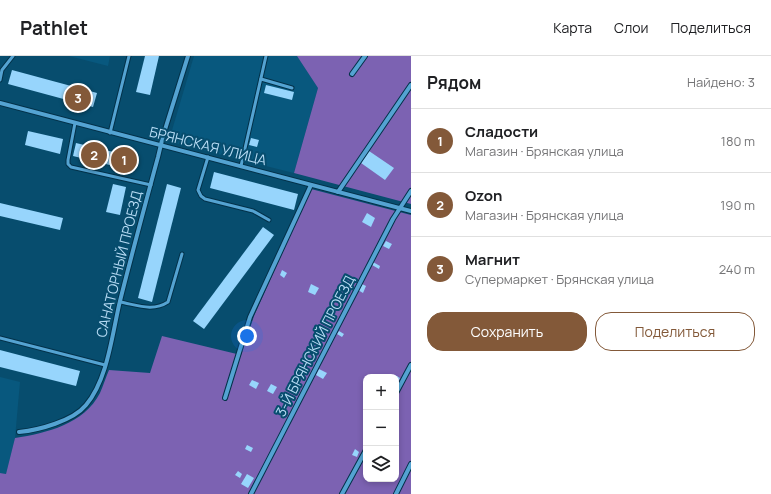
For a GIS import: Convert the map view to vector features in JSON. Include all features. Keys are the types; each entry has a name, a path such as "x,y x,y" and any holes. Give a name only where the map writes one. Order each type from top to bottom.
{"street":[{"name":"САНАТОРНЫЙ ПРОЕЗД","path":"19,432 29,431 73,415 85,406 94,393 105,365 161,146 188,56"},
{"path":"352,74 365,56"},
{"path":"338,192 411,85"},
{"name":"БРЯНСКАЯ УЛИЦА","path":"0,103 411,211"},
{"path":"224,398 250,317 311,185"},
{"name":"3-Й БРЯНСКИЙ ПРОЕЗД","path":"251,494 393,219 411,191"},
{"path":"399,388 411,365"},
{"path":"342,494 363,456"},
{"path":"396,494 411,464"}],"lane":[{"path":"0,80 2,70 13,56"},
{"path":"110,133 129,56"},
{"path":"241,166 266,56"},
{"path":"261,79 292,88"},
{"path":"75,123 68,160 68,164 71,167 151,185"},
{"path":"208,157 198,190 201,196 205,199 253,211 269,220"},
{"path":"120,302 154,308 168,302 182,254"},
{"path":"0,338 105,365"}],"shaded area":[{"path":"69,56 110,56 108,66"},
{"path":"194,56 297,56 318,88 294,173 171,141 170,137"},
{"path":"297,56 411,56 411,204 294,173 318,88"},
{"path":"311,189 411,215 411,494 0,494 0,473 6,474 15,438 52,430 75,420 93,404 100,393 109,370 150,373 162,336 241,355 254,316"},
{"path":"0,377 20,382 15,438 6,474 0,473"}],"building":[{"path":"145,56 159,56 150,95 136,92"},
{"path":"12,70 97,93 93,107 8,84"},
{"path":"266,85 294,92 292,100 264,93"},
{"path":"28,131 63,139 60,154 25,145"},
{"path":"251,138 259,140 257,147 249,145"},
{"path":"76,143 134,157 130,170 73,156"},
{"path":"369,151 394,168 385,180 361,163"},
{"path":"214,172 298,194 294,210 210,188"},
{"path":"113,184 126,187 120,215 106,212"},
{"path":"167,184 181,188 152,302 138,298"},
{"path":"0,203 63,218 60,230 0,216"},
{"path":"367,213 375,218 371,227 362,222"},
{"path":"263,227 274,235 204,329 193,321"},
{"path":"386,241 392,244 389,249 383,246"},
{"path":"373,262 380,266 379,269 372,265"},
{"path":"282,270 287,273 284,278 280,275"},
{"path":"311,284 319,288 315,295 308,292"},
{"path":"362,284 366,286 363,293 358,290"},
{"path":"339,331 344,334 342,337 337,334"},
{"path":"0,350 80,371 76,386 0,367"},
{"path":"319,369 327,373 323,379 316,375"},
{"path":"252,380 259,383 256,389 249,385"},
{"path":"271,384 277,387 273,394 267,391"},
{"path":"247,445 253,448 251,452 245,449"},
{"path":"355,449 359,452 357,457 352,455"},
{"path":"238,471 242,474 240,478 235,475"},
{"path":"247,474 254,478 248,488 241,484"}],"place":[{"name":"Магнит","path":"78,98"},
{"name":"Ozon","path":"94,155"},
{"name":"Сладости","path":"124,160"}]}
